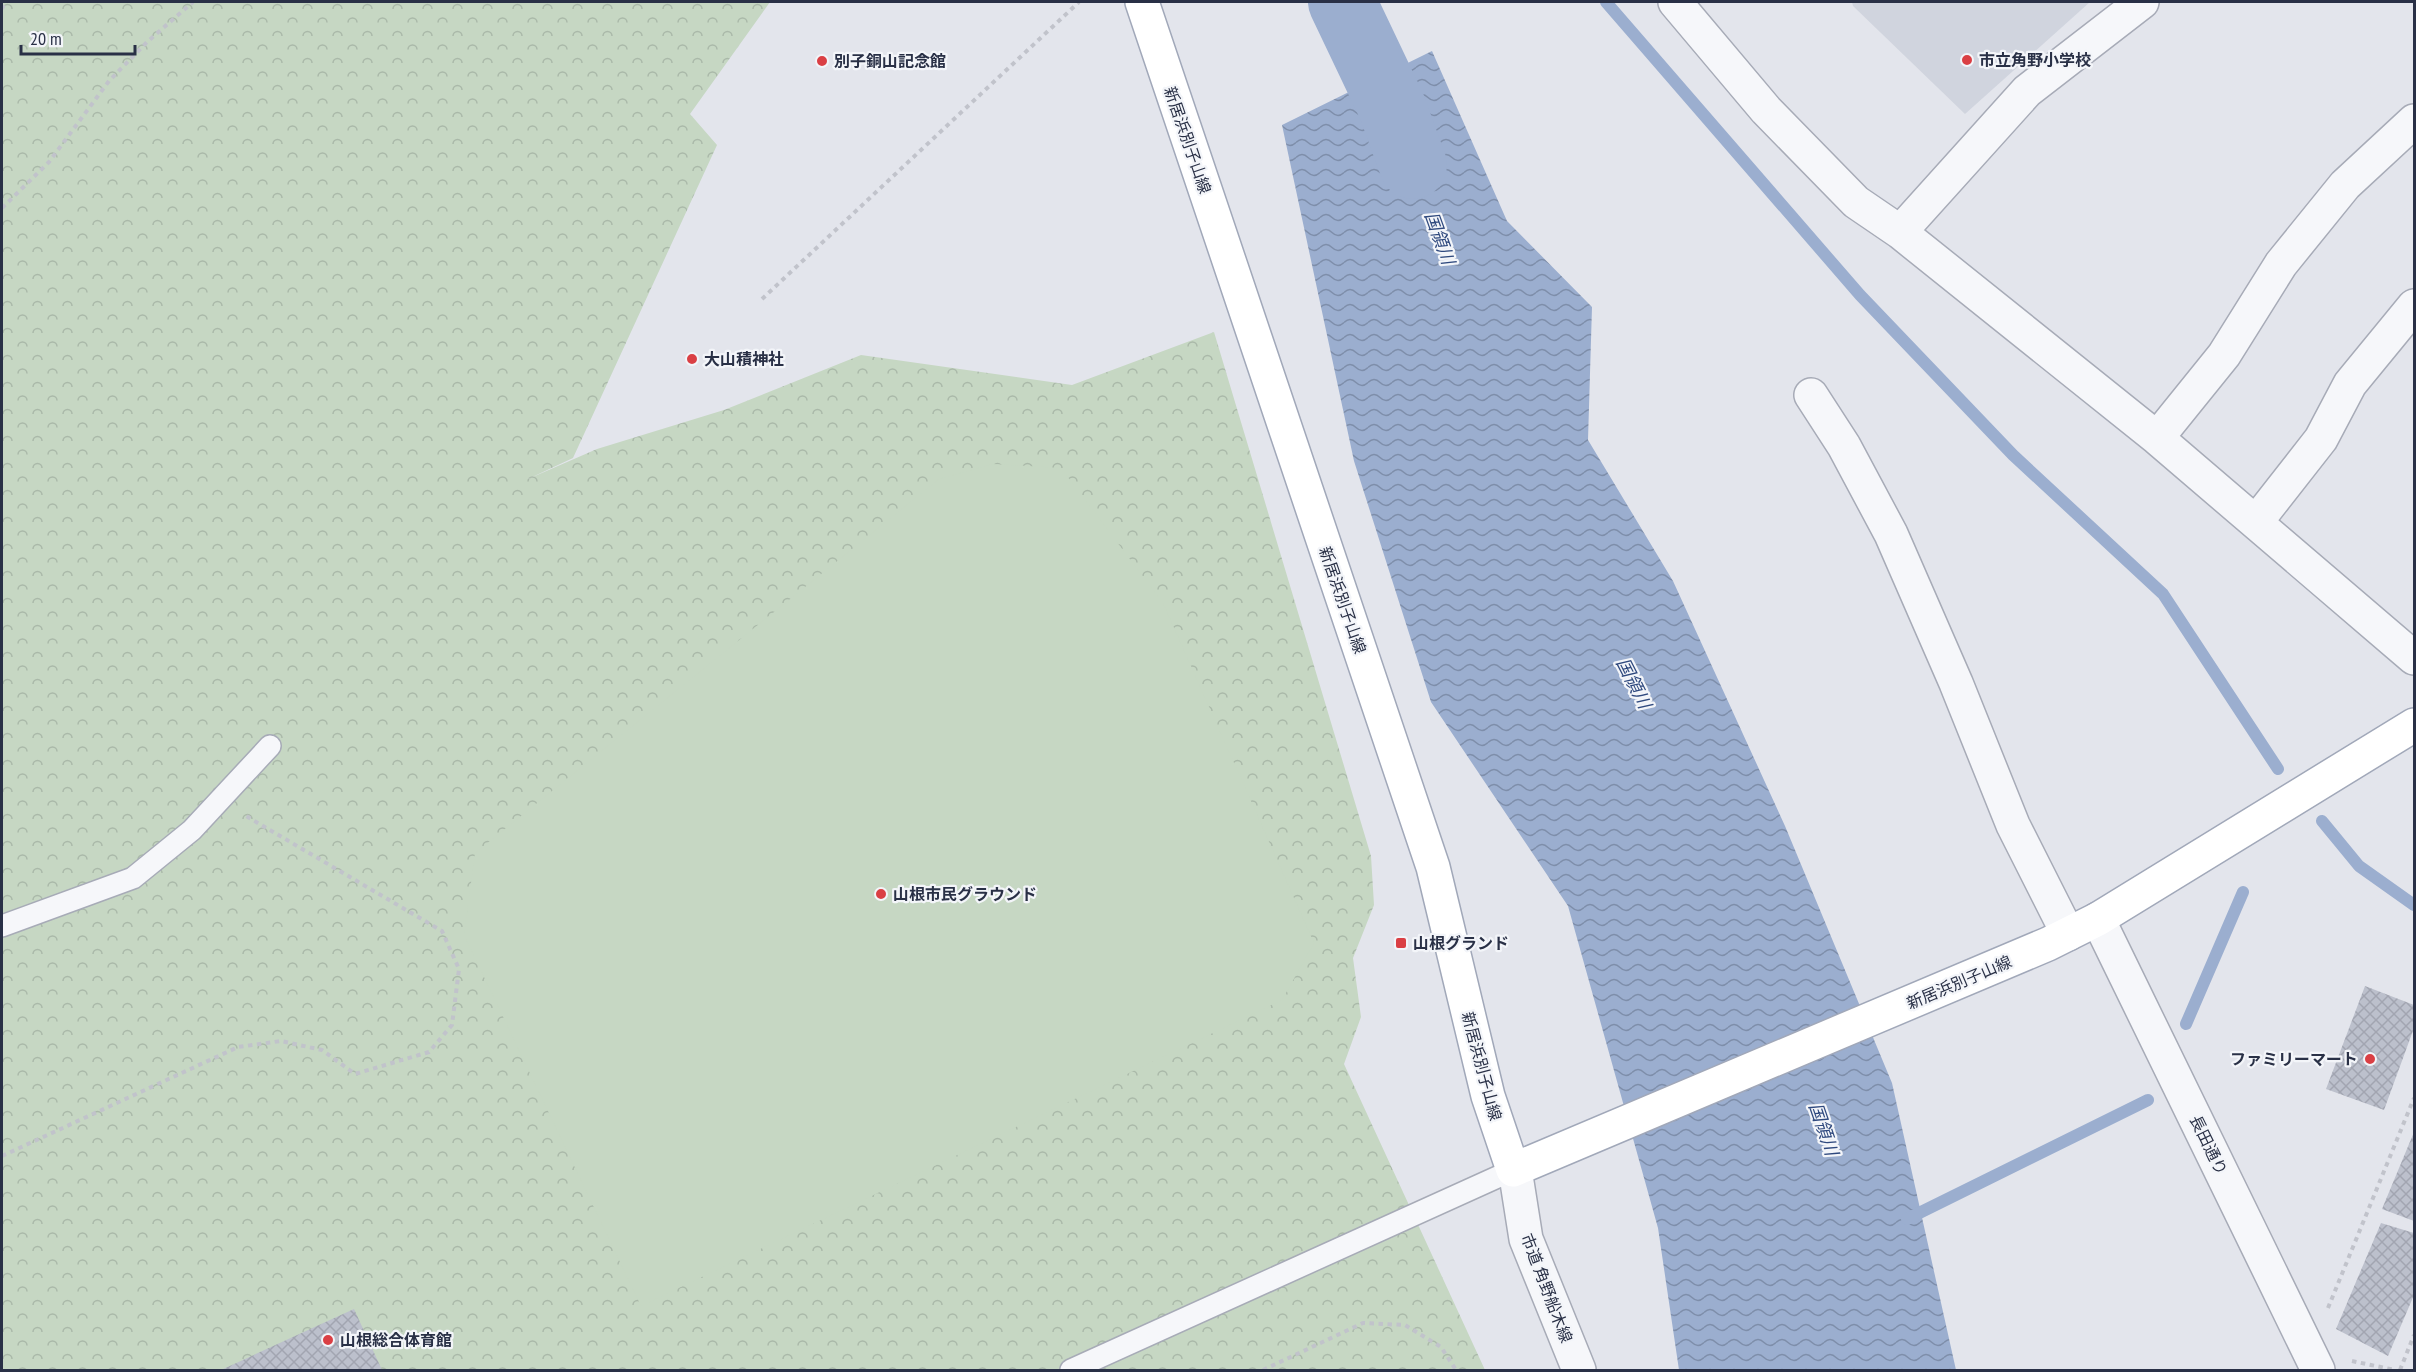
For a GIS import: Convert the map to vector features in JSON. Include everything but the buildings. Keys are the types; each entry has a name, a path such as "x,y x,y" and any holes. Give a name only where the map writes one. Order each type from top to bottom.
{"main road":[{"name":"新居浜別子山線","path":"1142,2 1433,867 1488,1096 1513,1170 2058,939 2098,919 2415,725"}],"street":[{"path":"1675,2 1766,110 1856,202 1900,232 2157,438 2415,658"},
{"path":"1900,232 2027,91 2142,2"},
{"path":"2157,438 2224,355 2281,264 2345,185 2415,121"},
{"path":"2256,522 2321,439 2350,384 2415,306"},
{"path":"1811,395 1844,446 1891,534 1956,683 2058,939"},
{"name":"長田通り","path":"2098,919 2314,1361"},
{"name":"市道 角野船木線","path":"1513,1170 1526,1239 1579,1371"}],"lane":[{"path":"2,926 133,878 192,830 270,746"},
{"path":"1071,1371 1513,1170"}],"path":[{"path":"2,9 5,2"},
{"path":"2,207 49,162 109,81 147,42 193,2"},
{"path":"762,299 1079,2"},
{"path":"2,1156 238,1047 281,1041 322,1050 355,1074 429,1052 452,1025 459,969 442,931 219,801"},
{"path":"2395,1371 2314,1361 2415,1098"},
{"path":"1263,1371 1363,1323 1405,1325 1441,1347 1456,1371"},
{"path":"2400,1371 2415,1335"}],"shaded area":[{"name":"市立角野小学校","path":"1852,2 2090,2 1965,114 1853,6"}],"green space":[{"path":"2,2 770,2 690,114 717,145 573,458 528,479 597,449 724,410 861,355 1072,385 1214,332 1371,856 1374,905 1353,958 1361,1017 1344,1064 1485,1370 2,1370"},
{"name":"山根市民グラウンド","path":"993,464 1061,468 1163,603 1314,943 1282,1000 641,1306 464,935 475,853 939,479"}],"water":[{"path":"1432,51 1507,221 1592,307 1588,440 1673,581 1785,826 1892,1083 1956,1370 1679,1370 1658,1228 1568,906 1431,702 1354,461 1282,125"}],"waterway":[{"name":"国領川","path":"1342,2 1392,107 1413,165"},
{"path":"1606,2 1860,295 2013,455 2163,594 2278,769"},
{"path":"2322,821 2359,866 2414,905"},
{"path":"2186,1024 2243,892"},
{"path":"1907,1219 2148,1100"}],"place":[{"name":"市立角野小学校","path":"1967,60"},
{"name":"別子銅山記念館","path":"822,61"},
{"name":"大山積神社","path":"692,359"},
{"name":"山根市民グラウンド","path":"881,894"},
{"name":"山根グランド","path":"1401,943"},
{"name":"ファミリーマート","path":"2370,1059"},
{"name":"山根総合体育館","path":"328,1340"}]}
